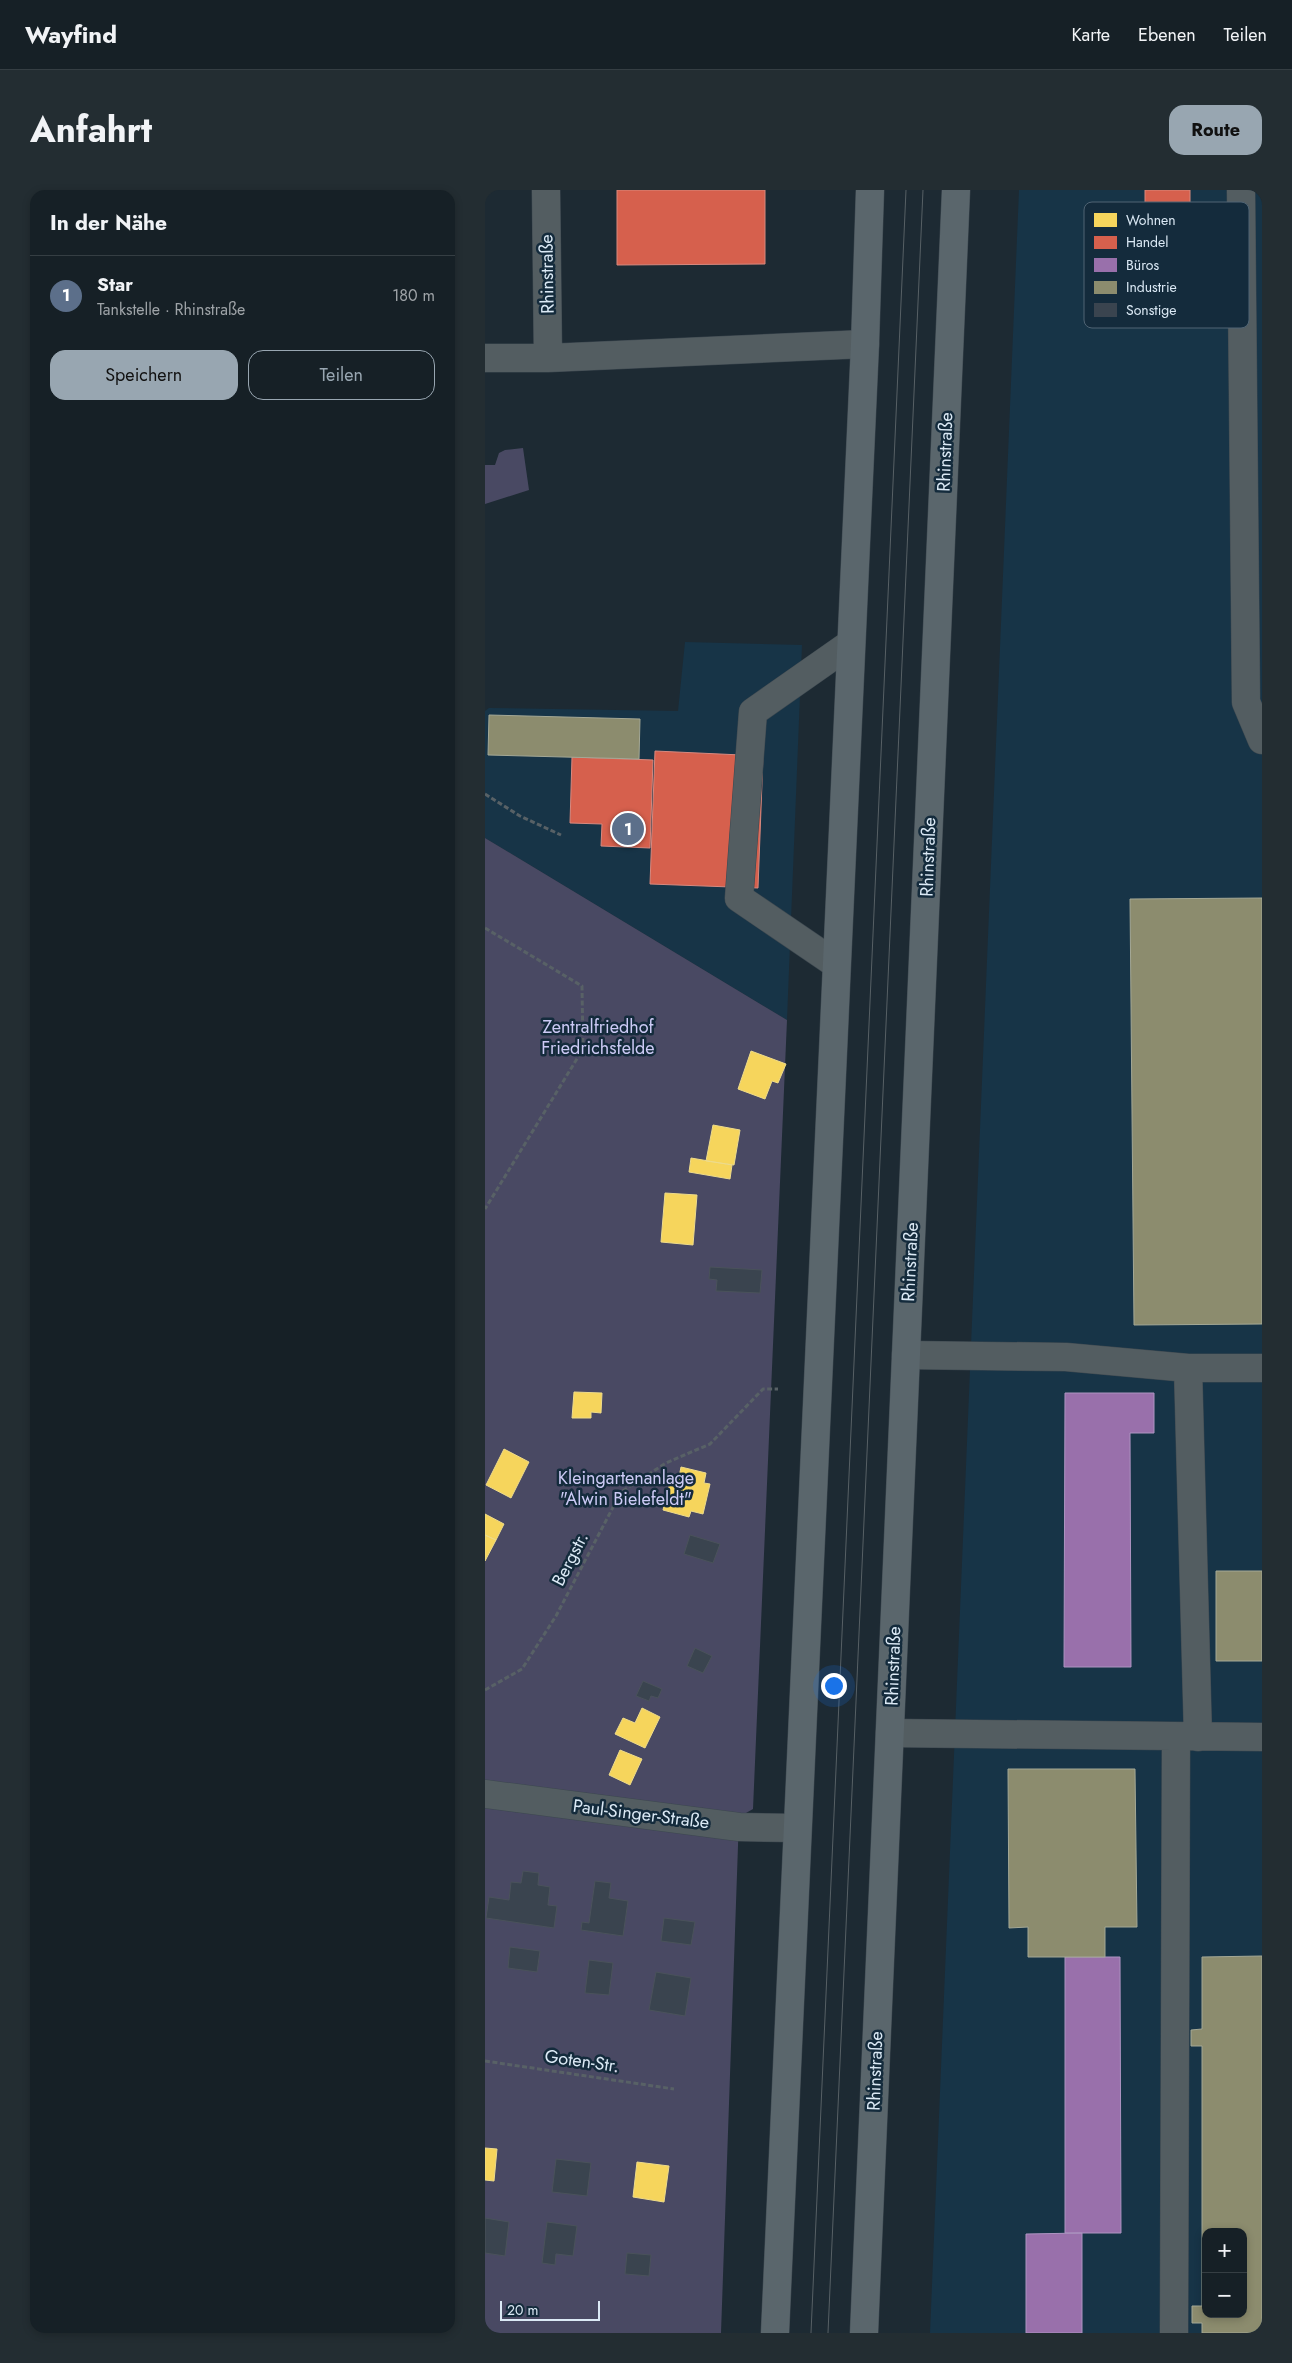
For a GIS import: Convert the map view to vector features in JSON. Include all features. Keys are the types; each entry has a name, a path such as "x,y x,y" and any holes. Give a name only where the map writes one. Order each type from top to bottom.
{"main road":[{"path":"775,2333 865,344 870,190"},
{"name":"Rhinstraße","path":"863,2333 956,190"}],"street":[{"name":"Rhinstraße","path":"545,190 548,358"},
{"path":"1242,328 1246,702 1262,740"},
{"path":"485,358 548,358 865,344"},
{"path":"836,964 739,898 753,712 850,644"},
{"path":"906,1355 1065,1357 1188,1368 1262,1368"},
{"path":"1174,2333 1187,1737 1188,1368"},
{"path":"890,1733 1262,1737"},
{"name":"Paul-Singer-Straße","path":"485,1794 739,1827 797,1828"}],"path":[{"path":"485,794 520,816 561,835"},
{"path":"485,928 582,986 583,1049 485,1209"},
{"name":"Bergstr.","path":"485,1690 522,1670 556,1616 621,1492 666,1463 710,1444 763,1389 778,1389"},
{"name":"Goten-Str.","path":"485,2061 674,2088"},
{"path":"485,2332 489,2333"}],"shaded area":[{"path":"1019,190 1262,190 1262,2333 930,2333"},
{"path":"685,642 802,645 787,1020 485,838 485,711 489,708 678,711"}],"green space":[{"path":"523,448 529,490 485,504 485,465 495,465 499,453 505,450"},
{"name":"Kleingartenanlage \"Alwin Bielefeldt\"","path":"485,838 787,1020 753,1809 739,1817 721,2333 485,2333"}],"building: Wohnen":[{"path":"751,1051 786,1064 778,1083 772,1081 765,1099 738,1089"},
{"path":"713,1125 740,1130 734,1165 706,1161"},
{"path":"691,1158 732,1165 730,1179 689,1172"},
{"path":"665,1193 697,1195 693,1245 661,1242"},
{"path":"574,1392 602,1393 601,1413 591,1412 591,1418 572,1418"},
{"path":"504,1449 529,1462 511,1498 486,1485"},
{"path":"681,1467 706,1473 704,1483 710,1484 703,1514 691,1511 689,1517 663,1510 672,1475 679,1477"},
{"path":"485,1514 504,1524 496,1540 485,1535"},
{"path":"485,1535 496,1540 485,1561"},
{"path":"642,1708 660,1717 645,1748 615,1734 623,1718 635,1723"},
{"path":"620,1750 642,1759 630,1785 609,1775"},
{"path":"485,2148 497,2149 494,2181 485,2180"},
{"path":"637,2162 669,2166 664,2202 633,2197"}],"building: Handel":[{"path":"617,190 765,190 765,264 617,265"},
{"path":"1145,190 1190,190 1190,202 1145,202"},
{"path":"655,751 763,756 758,888 650,884"},
{"path":"572,757 653,760 650,848 601,846 602,824 570,823"}],"building: Büros":[{"path":"1065,1393 1154,1393 1154,1433 1130,1433 1131,1667 1064,1667"},
{"path":"1065,1957 1120,1957 1121,2233 1065,2233"},
{"path":"1082,2233 1082,2333 1026,2333 1026,2234"}],"building: Industrie":[{"path":"489,715 640,719 639,759 488,755"},
{"path":"1262,898 1262,1324 1134,1325 1130,899"},
{"path":"1216,1571 1262,1571 1262,1661 1216,1661"},
{"path":"1008,1769 1135,1769 1137,1927 1105,1927 1105,1957 1028,1957 1028,1927 1009,1928"},
{"path":"1262,1956 1262,2333 1202,2333 1202,2323 1192,2323 1192,2306 1202,2306 1202,2318 1247,2318 1247,2228 1202,2228 1202,2046 1191,2046 1191,2030 1202,2029 1202,1957"}],"building: Sonstige":[{"path":"710,1267 762,1270 760,1293 716,1291 717,1280 709,1279"},
{"path":"690,1535 720,1544 713,1563 684,1554"},
{"path":"695,1648 712,1656 703,1673 687,1666"},
{"path":"643,1681 662,1689 658,1698 651,1696 649,1701 636,1696"},
{"path":"523,1871 539,1873 538,1885 550,1887 548,1905 557,1906 554,1928 486,1918 489,1897 509,1900 511,1882 521,1883"},
{"path":"595,1881 611,1883 609,1898 628,1901 623,1936 581,1930 582,1922 589,1923"},
{"path":"664,1918 695,1922 691,1945 661,1941"},
{"path":"510,1947 540,1951 537,1972 508,1968"},
{"path":"589,1960 613,1963 609,1995 585,1993"},
{"path":"656,1972 691,1978 685,2016 649,2010"},
{"path":"556,2159 591,2163 587,2196 552,2192"},
{"path":"485,2218 509,2222 505,2256 485,2253"},
{"path":"547,2222 577,2226 573,2256 556,2254 555,2265 542,2263"},
{"path":"627,2253 651,2255 649,2276 625,2274"}],"tram line":[{"path":"811,2333 906,190"},
{"path":"828,2333 923,190"}],"place":[{"name":"Star","path":"628,829"}],"park label":[{"name":"Zentralfriedhof Friedrichsfelde","path":"598,1038"}]}
